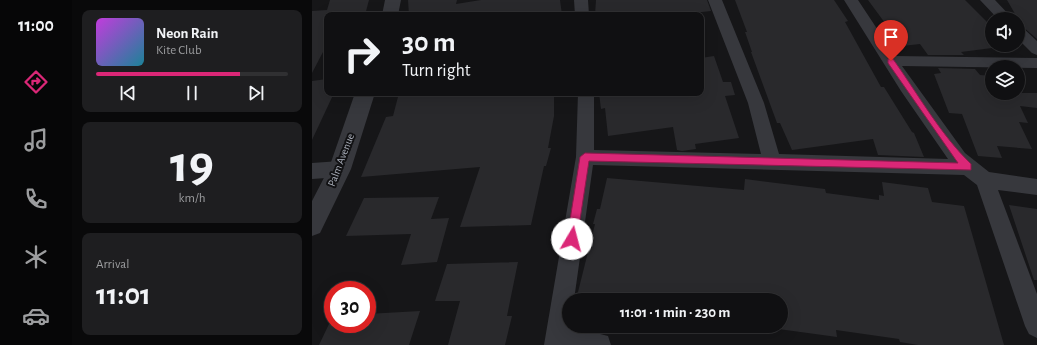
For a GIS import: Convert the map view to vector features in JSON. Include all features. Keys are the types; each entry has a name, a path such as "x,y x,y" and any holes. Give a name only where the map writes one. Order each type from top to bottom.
{"street":[{"path":"391,12 393,0"},
{"path":"581,0 582,12"},
{"path":"715,0 756,103 772,162"},
{"path":"851,0 907,87 953,151 968,167 985,180 1037,187"},
{"path":"987,0 999,12"},
{"path":"1025,38 1037,50"},
{"path":"891,61 1037,63"},
{"name":"Palm Avenue","path":"312,225 340,169 364,96"},
{"path":"586,96 585,157 556,341 599,345"},
{"path":"585,157 968,167"},
{"path":"312,171 340,169"},
{"path":"985,180 1037,326"}],"building":[{"path":"330,0 369,0 366,12 324,12 324,52 312,73 312,11 327,10"},
{"path":"408,0 457,0 456,4 481,0 560,0 562,12 409,12"},
{"path":"596,0 707,0 711,11 702,12 595,12"},
{"path":"735,0 834,0 848,21 845,22 881,87 884,87 914,133 924,157 878,155 873,139 792,150 780,123 777,123 751,52 745,32 747,32"},
{"path":"868,0 965,0 985,20 985,49 961,52 964,55 928,55 920,44 902,46"},
{"path":"1007,0 1037,0 1037,39 1025,29 1025,12 1014,12"},
{"path":"714,56 723,82 731,82 735,95 725,96 739,138 695,144 696,149 682,151 677,150 673,127 608,136 605,108 601,109 599,96 704,96 704,58"},
{"path":"938,68 975,69 980,75 985,75 985,100 1025,100 1025,93 1037,93 1037,108 1020,106 1028,123 1019,122 1032,149 997,146 1002,158 978,156 962,114 949,113 934,74 941,73"},
{"path":"324,79 324,96 333,96 312,140 312,81"},
{"path":"398,96 554,96 554,116 548,148 551,148 546,166 544,166 531,225 460,227 480,167 361,177 386,117 393,116"},
{"path":"607,178 744,190 745,179 825,189 826,193 879,200 879,195 884,196 882,182 928,188 932,202 964,206 1004,345 918,345 900,342 899,339 836,330 837,337 788,330 788,293 578,293 595,224 593,224 597,209 600,209"},
{"path":"439,197 431,219 449,218 437,262 401,265 411,234 346,236 364,198"},
{"path":"1009,205 1037,209 1037,280 1034,280"},
{"path":"518,262 507,316 512,316 505,345 448,345 460,301 435,301 447,264"},
{"path":"420,311 409,345 319,345 325,333 376,333 376,313"}],"route":[{"path":"572,239 585,157 968,167 958,158 907,87 891,61"}]}
